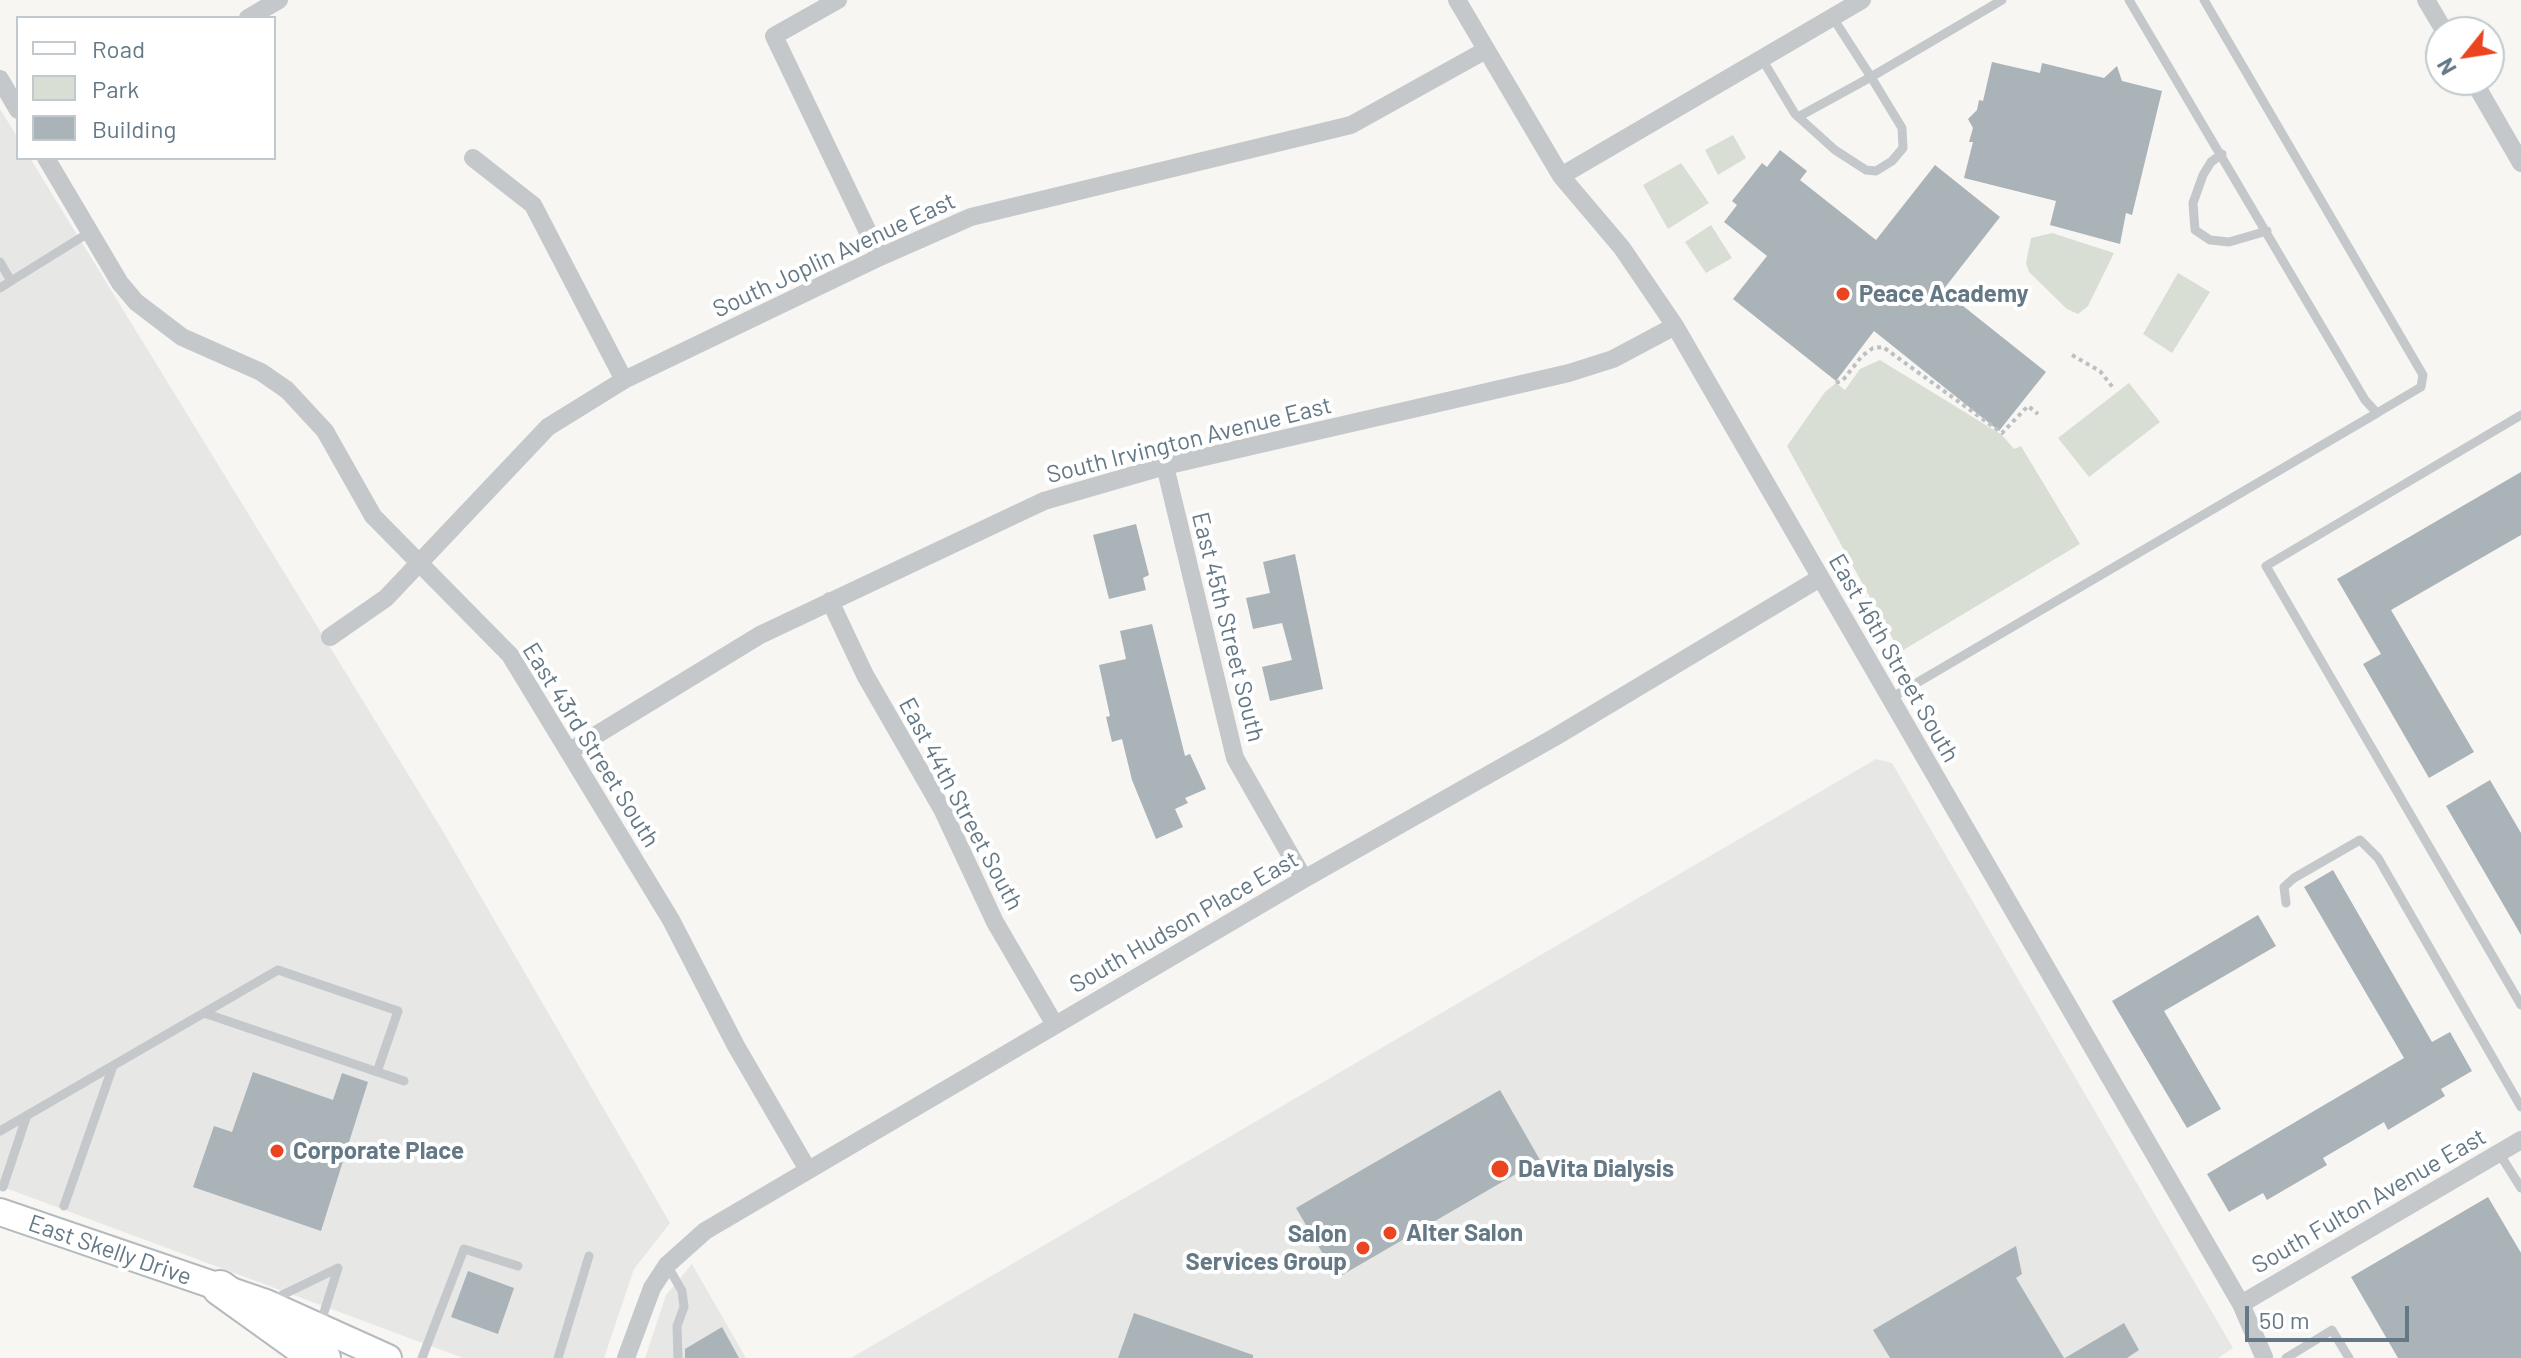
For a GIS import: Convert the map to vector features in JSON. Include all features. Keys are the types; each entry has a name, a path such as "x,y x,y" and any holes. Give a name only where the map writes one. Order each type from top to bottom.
{"highway":[{"path":"220,1288 298,1344 322,1342"}],"main road":[{"name":"East Skelly Drive","path":"1,1199 220,1288 266,1303 322,1342 388,1358"}],"street":[{"path":"251,16 279,0"},
{"path":"838,0 774,36 880,257"},
{"name":"East 46th Street South","path":"1457,0 1561,176 1622,248 1675,326 2241,1304 2263,1358 2274,1358"},
{"path":"1561,176 1762,59 1836,10 1862,0"},
{"name":"South Joplin Avenue East","path":"330,637 386,598 548,427 624,380 880,257 971,217 1351,125 1486,50"},
{"path":"0,79 16,107"},
{"path":"2482,96 2520,161"},
{"path":"473,158 533,205 624,380"},
{"name":"East 43rd Street South","path":"47,160 136,302 182,337 261,372 308,412 325,431 373,516 510,655 671,920 736,1046 808,1170"},
{"name":"South Irvington Avenue East","path":"570,751 760,635 1044,501 1165,466 1569,373 1613,359 1675,326"},
{"name":"East 45th Street South","path":"1165,466 1235,758 1304,879"},
{"name":"South Hudson Place East","path":"626,1358 648,1299 667,1265 705,1231 1304,879 1555,737 1820,578"},
{"name":"East 44th Street South","path":"830,601 865,675 942,809 995,922 1055,1025"},
{"name":"South Fulton Avenue East","path":"2241,1304 2521,1140"}],"lane":[{"path":"1798,117 2002,0"},
{"path":"2129,0 2365,400 2377,413"},
{"path":"1891,698 2421,387 2423,375 2204,0"},
{"path":"1762,59 1798,117 1835,150 1866,170 1876,171 1892,161 1903,148 1902,128 1836,10"},
{"path":"2222,154 2211,162 2203,175 2193,203 2195,230 2210,240 2229,242 2267,231"},
{"path":"0,288 90,232"},
{"path":"0,262 11,281"},
{"path":"2521,415 2266,566 2521,1005"},
{"path":"2286,903 2284,887 2294,878 2360,840 2378,858 2521,1107"},
{"path":"0,1131 278,970 398,1011 377,1072"},
{"path":"204,1013 404,1081"},
{"path":"64,1206 113,1066"},
{"path":"1,1199 26,1118"},
{"path":"2499,1153 2521,1188"},
{"path":"422,1358 464,1249 518,1266"},
{"path":"558,1358 589,1256"},
{"path":"667,1265 683,1299 676,1342 678,1358"},
{"path":"266,1303 338,1268 322,1342"},
{"path":"2286,1358 2332,1330 2349,1358"}],"path":[{"path":"1836,383 1843,380 1862,356 1873,348 1883,347 2002,433 2028,406 2038,414"},
{"path":"2072,355 2100,371 2114,389"}],"shaded area":[{"path":"0,109 16,135 16,160 31,160 441,828 670,1223 634,1269 604,1358 463,1358 0,1186"},
{"path":"1876,759 1892,763 2233,1348 2218,1358 851,1358"},
{"path":"692,1264 746,1358 645,1358 666,1295"}],"green space":[{"path":"1733,135 1746,158 1718,175 1705,150"},
{"path":"1681,163 1709,203 1668,229 1643,185"},
{"path":"1711,225 1732,258 1706,273 1685,242"},
{"path":"2052,233 2114,253 2088,306 2078,314 2067,309 2029,272 2026,263 2031,238"},
{"path":"2178,273 2210,292 2172,353 2143,334"},
{"path":"1880,360 2002,435 2014,449 2021,446 2080,544 1900,652 1787,446 1825,392 1836,383 1845,390 1860,369"},
{"path":"2129,383 2160,422 2089,477 2058,438"}],"building":[{"path":"1992,62 2040,73 2042,63 2104,78 2117,66 2122,81 2162,91 2132,215 2126,213 2120,244 2050,225 2056,201 1964,178 1973,142 1969,142 1973,128 1968,119 1977,110 1979,100 1983,101"},
{"name":"Peace Academy","path":"1780,150 1807,171 1800,180 1876,240 1935,165 2000,217 1943,290 2046,372 1999,431 1874,331 1836,381 1733,299 1767,256 1724,222 1737,205 1732,201 1762,163 1767,167"},
{"path":"2521,472 2521,535 2391,610 2474,752 2429,778 2363,664 2381,654 2337,579"},
{"path":"1136,524 1149,575 1143,578 1146,590 1109,599 1093,535"},
{"path":"1295,554 1323,689 1270,701 1262,667 1292,660 1282,623 1253,629 1246,598 1270,593 1263,562"},
{"path":"1152,624 1185,756 1190,754 1206,789 1185,798 1188,803 1175,809 1183,827 1156,839 1132,780 1122,739 1112,742 1099,665 1126,659 1120,631"},
{"path":"2490,780 2521,833 2521,935 2446,806"},
{"path":"2333,870 2432,1042 2450,1032 2472,1071 2441,1089 2445,1096 2388,1130 2384,1122 2323,1158 2327,1165 2267,1200 2263,1193 2229,1212 2207,1174 2404,1058 2304,887"},
{"path":"2258,915 2276,946 2164,1011 2221,1109 2187,1128 2112,1001"},
{"name":"Corporate Place","path":"253,1072 333,1100 342,1073 368,1082 321,1231 193,1187 214,1126 232,1132"},
{"path":"1500,1090 1540,1160 1337,1278 1296,1208"},
{"path":"2488,1197 2521,1253 2521,1358 2398,1358 2351,1277"},
{"path":"2016,1246 2022,1274 2016,1278 2064,1358 1890,1358 1873,1330"},
{"path":"468,1271 514,1288 498,1334 451,1317"},
{"path":"1134,1313 1253,1355 1253,1358 1118,1358"},
{"path":"2124,1323 2139,1350 2127,1358 2065,1358"},
{"path":"722,1327 739,1358 685,1358 685,1349"}],"place":[{"name":"Peace Academy","path":"1843,294"},
{"name":"Corporate Place","path":"277,1151"},
{"name":"DaVita Dialysis","path":"1500,1169"},
{"name":"Alter Salon","path":"1390,1233"},
{"name":"Salon Services Group","path":"1363,1248"}]}
